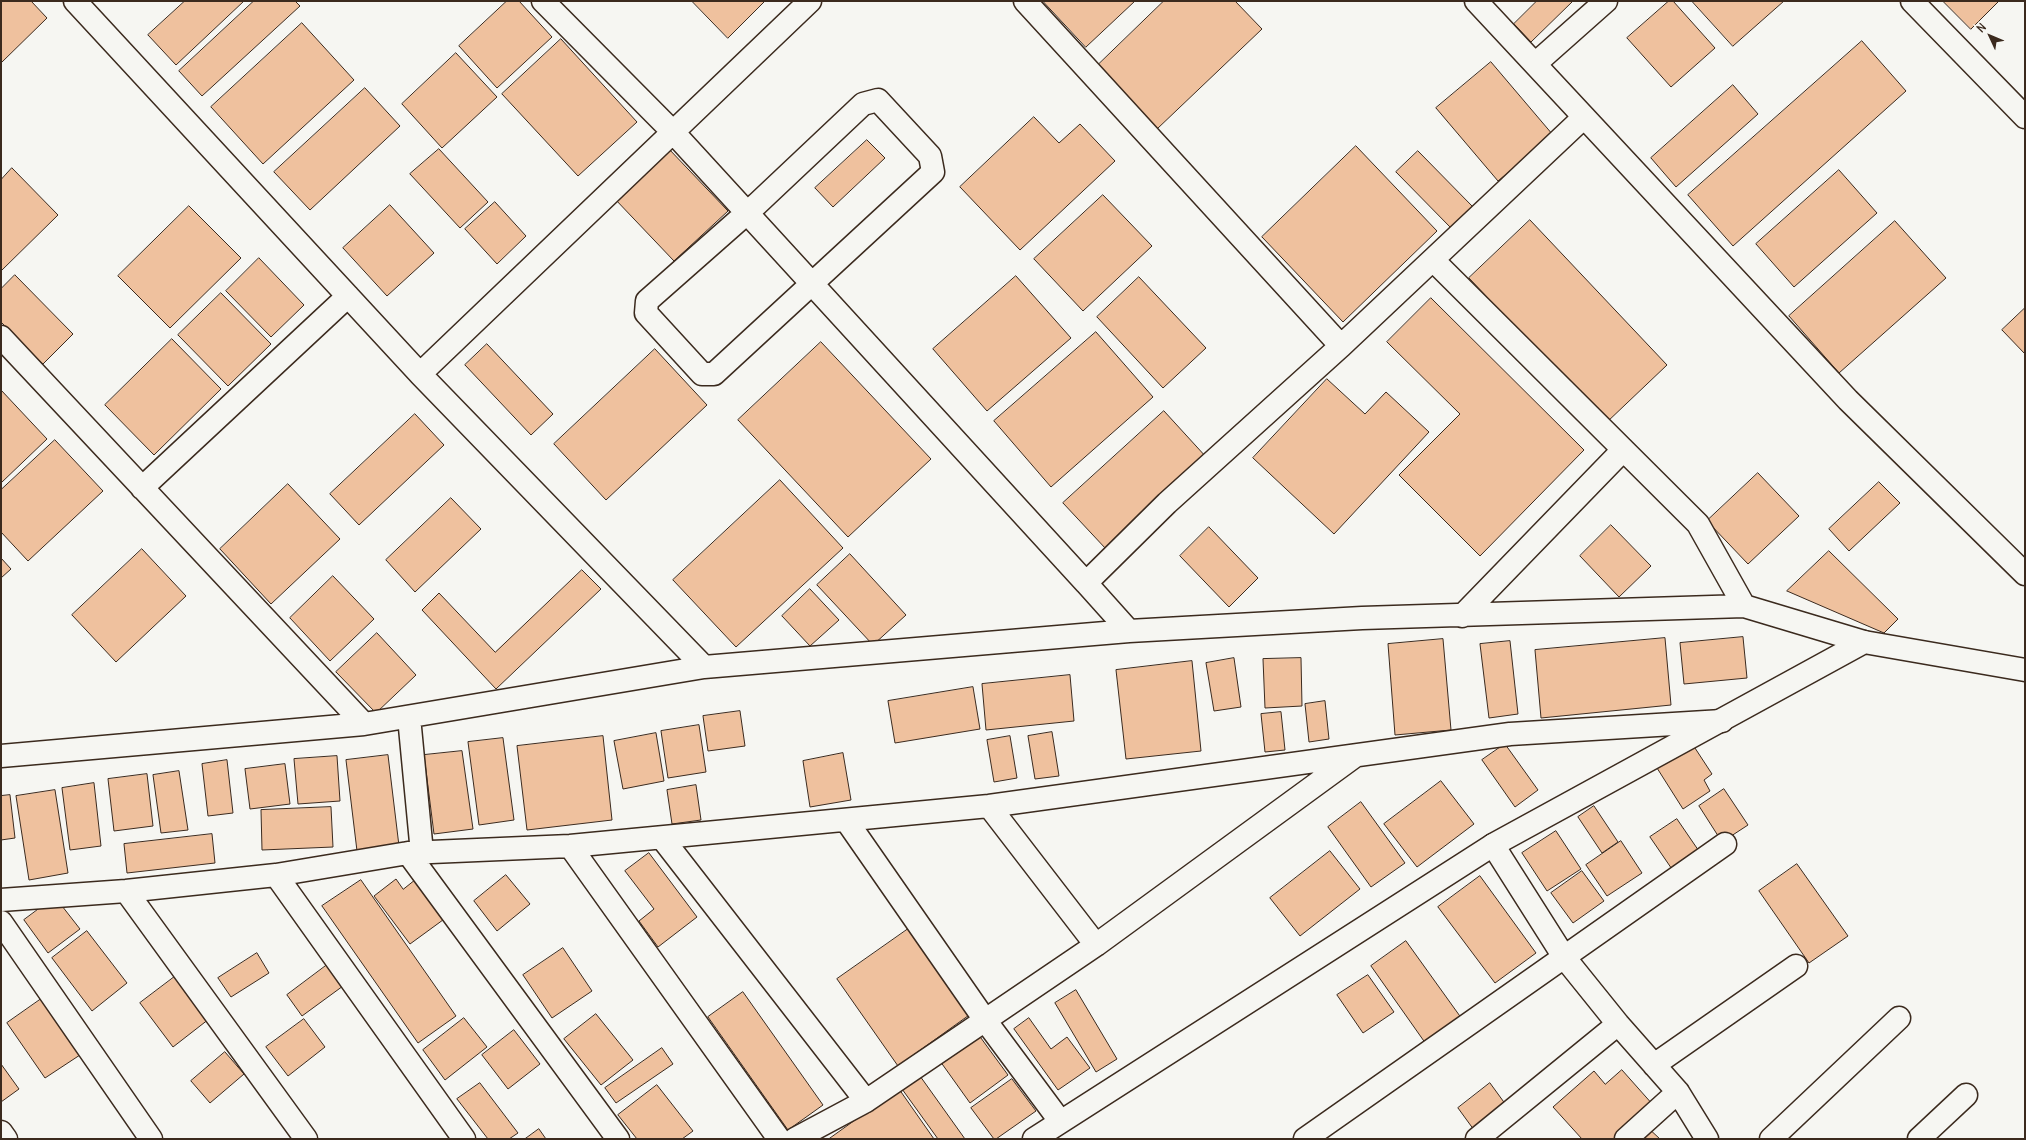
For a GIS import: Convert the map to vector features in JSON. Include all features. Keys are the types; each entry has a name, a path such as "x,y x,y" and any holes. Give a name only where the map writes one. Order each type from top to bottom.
{"street":[{"path":"75,1 420,374 704,667"},
{"path":"542,1 673,132 1129,631"},
{"path":"420,374 810,1"},
{"path":"1025,1 1341,346"},
{"path":"1476,1 1536,64 1583,118 1848,400 2025,574"},
{"path":"1536,64 1606,1"},
{"path":"1912,1 2025,117"},
{"path":"878,100 930,156 933,172 714,374 702,374 646,313 647,301 747,212 863,104 878,100"},
{"path":"1086,583 1167,503 1341,346 1583,118"},
{"path":"1433,260 1698,524 1744,606"},
{"path":"142,488 348,296"},
{"path":"1,337 364,724"},
{"path":"1462,616 1623,450"},
{"path":"3,753 364,724 704,667 1129,631 1362,618 1744,606 1864,642 2025,670"},
{"path":"1034,1139 1493,845 1864,642"},
{"path":"409,717 415,853 618,1139"},
{"path":"1,900 126,891 276,875 415,853 570,846 989,806 1510,734 1722,721"},
{"path":"795,1139 866,1101 1096,945 1357,755"},
{"path":"989,806 1096,945"},
{"path":"846,820 985,1020 1060,1121"},
{"path":"662,838 866,1101"},
{"path":"1305,1139 1725,844"},
{"path":"1493,845 1564,957 1618,1024 1678,1092 1707,1139"},
{"path":"570,846 779,1139"},
{"path":"276,875 464,1139"},
{"path":"126,891 306,1139"},
{"path":"1,922 151,1139"},
{"path":"1654,1065 1796,966"},
{"path":"1771,1139 1899,1018"},
{"path":"1477,1139 1618,1024"},
{"path":"1626,1139 1678,1092"},
{"path":"1919,1139 1966,1095"},
{"path":"1,1132 6,1139"}],"building":[{"path":"1,1 31,1 47,18 1,63"},
{"path":"185,1 244,1 176,65 148,35"},
{"path":"254,1 295,1 300,6 202,96 179,71"},
{"path":"507,1 519,1 552,37 497,88 459,46"},
{"path":"692,1 765,1 728,38"},
{"path":"1043,1 1135,1 1086,47"},
{"path":"1164,1 1235,1 1262,29 1157,129 1096,67"},
{"path":"1537,1 1573,1 1531,42 1514,24"},
{"path":"1669,1 1673,1 1715,48 1671,87 1627,38"},
{"path":"1692,1 1784,1 1733,46"},
{"path":"1943,1 1999,1 1971,29"},
{"path":"302,23 354,80 263,164 211,107"},
{"path":"561,39 637,122 578,176 502,94"},
{"path":"1862,41 1906,91 1733,246 1688,195"},
{"path":"456,53 497,97 442,148 402,104"},
{"path":"1491,62 1553,135 1498,181 1436,108"},
{"path":"1733,85 1758,114 1676,187 1651,158"},
{"path":"365,88 400,126 310,210 274,172"},
{"path":"1034,117 1059,143 1080,124 1115,161 1020,250 960,187"},
{"path":"867,140 885,158 833,207 815,188"},
{"path":"1356,146 1437,231 1343,322 1262,237"},
{"path":"668,148 728,211 674,261 614,198"},
{"path":"439,149 488,202 460,228 410,174"},
{"path":"1418,151 1473,207 1451,228 1396,172"},
{"path":"12,168 58,215 1,271 1,180"},
{"path":"1839,170 1877,213 1794,287 1756,244"},
{"path":"1103,195 1152,246 1083,311 1034,259"},
{"path":"495,202 526,236 497,264 465,229"},
{"path":"390,205 434,253 387,296 343,248"},
{"path":"189,206 241,258 170,328 118,276"},
{"path":"1530,220 1667,365 1606,423 1469,278"},
{"path":"1895,221 1946,278 1839,373 1789,316"},
{"path":"259,258 304,305 271,337 226,291"},
{"path":"15,275 73,334 43,364 1,322 1,289"},
{"path":"1016,276 1071,338 987,411 933,349"},
{"path":"1139,277 1206,348 1163,388 1097,317"},
{"path":"221,293 271,344 228,386 178,335"},
{"path":"1431,298 1584,450 1480,556 1399,475 1460,414 1387,342"},
{"path":"2025,308 2025,354 2002,330"},
{"path":"1096,332 1153,397 1051,487 994,421"},
{"path":"172,339 221,389 154,455 105,405"},
{"path":"821,342 931,459 848,537 738,420"},
{"path":"487,344 553,414 531,435 465,365"},
{"path":"655,349 707,405 606,500 554,444"},
{"path":"1327,379 1365,414 1386,392 1429,432 1334,534 1253,458"},
{"path":"1,390 47,439 1,483"},
{"path":"1164,411 1207,458 1106,549 1063,503"},
{"path":"415,414 444,445 359,525 330,494"},
{"path":"55,440 103,491 28,561 1,532 1,490"},
{"path":"1758,473 1799,516 1748,564 1707,521"},
{"path":"780,480 843,548 736,647 673,580"},
{"path":"1879,482 1900,503 1849,551 1829,529"},
{"path":"288,484 340,539 271,604 220,549"},
{"path":"451,498 481,529 415,592 386,560"},
{"path":"1611,525 1651,566 1619,597 1580,556"},
{"path":"1209,527 1258,578 1229,607 1180,556"},
{"path":"142,549 186,596 116,662 72,615"},
{"path":"1829,551 1898,619 1884,633 1787,591"},
{"path":"850,554 906,615 873,645 817,585"},
{"path":"1,558 11,569 1,578"},
{"path":"582,570 601,589 496,689 422,610 439,593 495,652"},
{"path":"333,576 374,619 330,661 290,618"},
{"path":"810,589 839,620 810,646 782,616"},
{"path":"377,633 416,675 376,713 336,672"},
{"path":"1743,637 1747,678 1684,684 1680,643"},
{"path":"1665,638 1671,705 1541,718 1535,650"},
{"path":"1443,639 1451,730 1395,735 1388,644"},
{"path":"1510,641 1518,714 1489,718 1480,644"},
{"path":"1234,658 1241,707 1214,711 1206,663"},
{"path":"1301,658 1302,706 1265,708 1263,659"},
{"path":"1192,661 1201,751 1126,759 1116,670"},
{"path":"1070,675 1074,721 986,730 982,684"},
{"path":"973,687 980,729 895,743 888,701"},
{"path":"1325,701 1329,739 1309,742 1305,704"},
{"path":"740,711 745,746 708,751 703,716"},
{"path":"1281,712 1285,750 1265,752 1261,714"},
{"path":"699,725 706,772 668,778 661,731"},
{"path":"1052,732 1059,776 1035,779 1028,736"},
{"path":"656,733 664,781 623,789 614,741"},
{"path":"603,736 612,820 527,830 517,746"},
{"path":"1010,736 1017,778 994,782 987,740"},
{"path":"503,738 514,820 479,825 468,742"},
{"path":"1505,744 1538,790 1515,807 1482,760"},
{"path":"1693,745 1712,774 1704,780 1710,791 1683,809 1657,768"},
{"path":"462,751 473,829 434,834 424,755"},
{"path":"843,753 851,800 810,807 803,761"},
{"path":"388,755 399,846 357,851 346,760"},
{"path":"337,756 340,801 298,804 294,759"},
{"path":"227,760 233,813 208,816 202,764"},
{"path":"285,764 290,804 250,809 245,769"},
{"path":"179,771 188,830 161,833 153,775"},
{"path":"147,774 153,826 114,831 108,779"},
{"path":"1441,781 1474,824 1417,867 1384,824"},
{"path":"94,783 101,846 70,850 62,788"},
{"path":"696,785 701,820 672,824 667,790"},
{"path":"1724,789 1748,825 1722,842 1699,806"},
{"path":"55,790 68,873 29,880 16,796"},
{"path":"10,795 15,838 1,840 1,796"},
{"path":"1361,802 1405,863 1371,887 1328,827"},
{"path":"1594,806 1618,842 1602,853 1578,817"},
{"path":"331,807 333,847 262,850 261,810"},
{"path":"1677,819 1703,857 1676,875 1650,837"},
{"path":"1556,831 1581,869 1547,891 1522,853"},
{"path":"212,834 215,863 127,873 124,844"},
{"path":"1621,841 1642,873 1607,896 1586,865"},
{"path":"1330,851 1360,889 1300,936 1270,898"},
{"path":"649,853 697,917 658,947 639,921 654,909 625,871"},
{"path":"1797,864 1848,936 1809,963 1759,891"},
{"path":"1582,871 1604,901 1573,923 1551,893"},
{"path":"506,875 530,904 497,931 474,901"},
{"path":"1480,876 1536,953 1495,983 1438,907"},
{"path":"418,878 447,917 410,944 374,896 396,879 403,889"},
{"path":"361,880 456,1016 418,1043 322,906"},
{"path":"55,897 80,929 48,953 24,920"},
{"path":"911,927 972,1013 898,1066 837,979"},
{"path":"87,931 127,983 92,1011 52,958"},
{"path":"1406,941 1462,1019 1426,1044 1371,966"},
{"path":"563,948 592,991 552,1018 523,975"},
{"path":"257,953 269,973 231,997 218,978"},
{"path":"327,965 343,986 302,1016 287,995"},
{"path":"177,975 209,1019 173,1047 140,1003"},
{"path":"1368,975 1394,1012 1363,1033 1337,995"},
{"path":"1076,990 1117,1059 1096,1072 1055,1003"},
{"path":"743,992 823,1105 788,1130 708,1017"},
{"path":"44,997 83,1053 45,1078 7,1023"},
{"path":"596,1014 633,1060 601,1085 564,1039"},
{"path":"464,1018 487,1047 445,1080 423,1050"},
{"path":"1029,1018 1051,1049 1067,1037 1090,1068 1058,1090 1014,1029"},
{"path":"304,1019 325,1047 288,1076 266,1047"},
{"path":"514,1030 540,1064 508,1089 482,1055"},
{"path":"978,1034 1008,1075 970,1103 940,1061"},
{"path":"662,1048 673,1064 616,1103 605,1088"},
{"path":"225,1052 244,1074 210,1103 191,1081"},
{"path":"1,1064 19,1089 1,1102"},
{"path":"1622,1070 1654,1106 1617,1139 1582,1139 1553,1107 1594,1071 1605,1084"},
{"path":"920,1076 965,1139 938,1139 902,1089"},
{"path":"1012,1079 1036,1111 994,1139 971,1108"},
{"path":"480,1083 518,1133 509,1139 488,1139 457,1099"},
{"path":"1490,1083 1506,1105 1474,1130 1458,1108"},
{"path":"657,1085 693,1131 682,1139 637,1139 618,1115"},
{"path":"899,1089 934,1139 829,1139"},
{"path":"1646,1126 1660,1139 1633,1139"},
{"path":"539,1129 546,1139 525,1139"}]}
